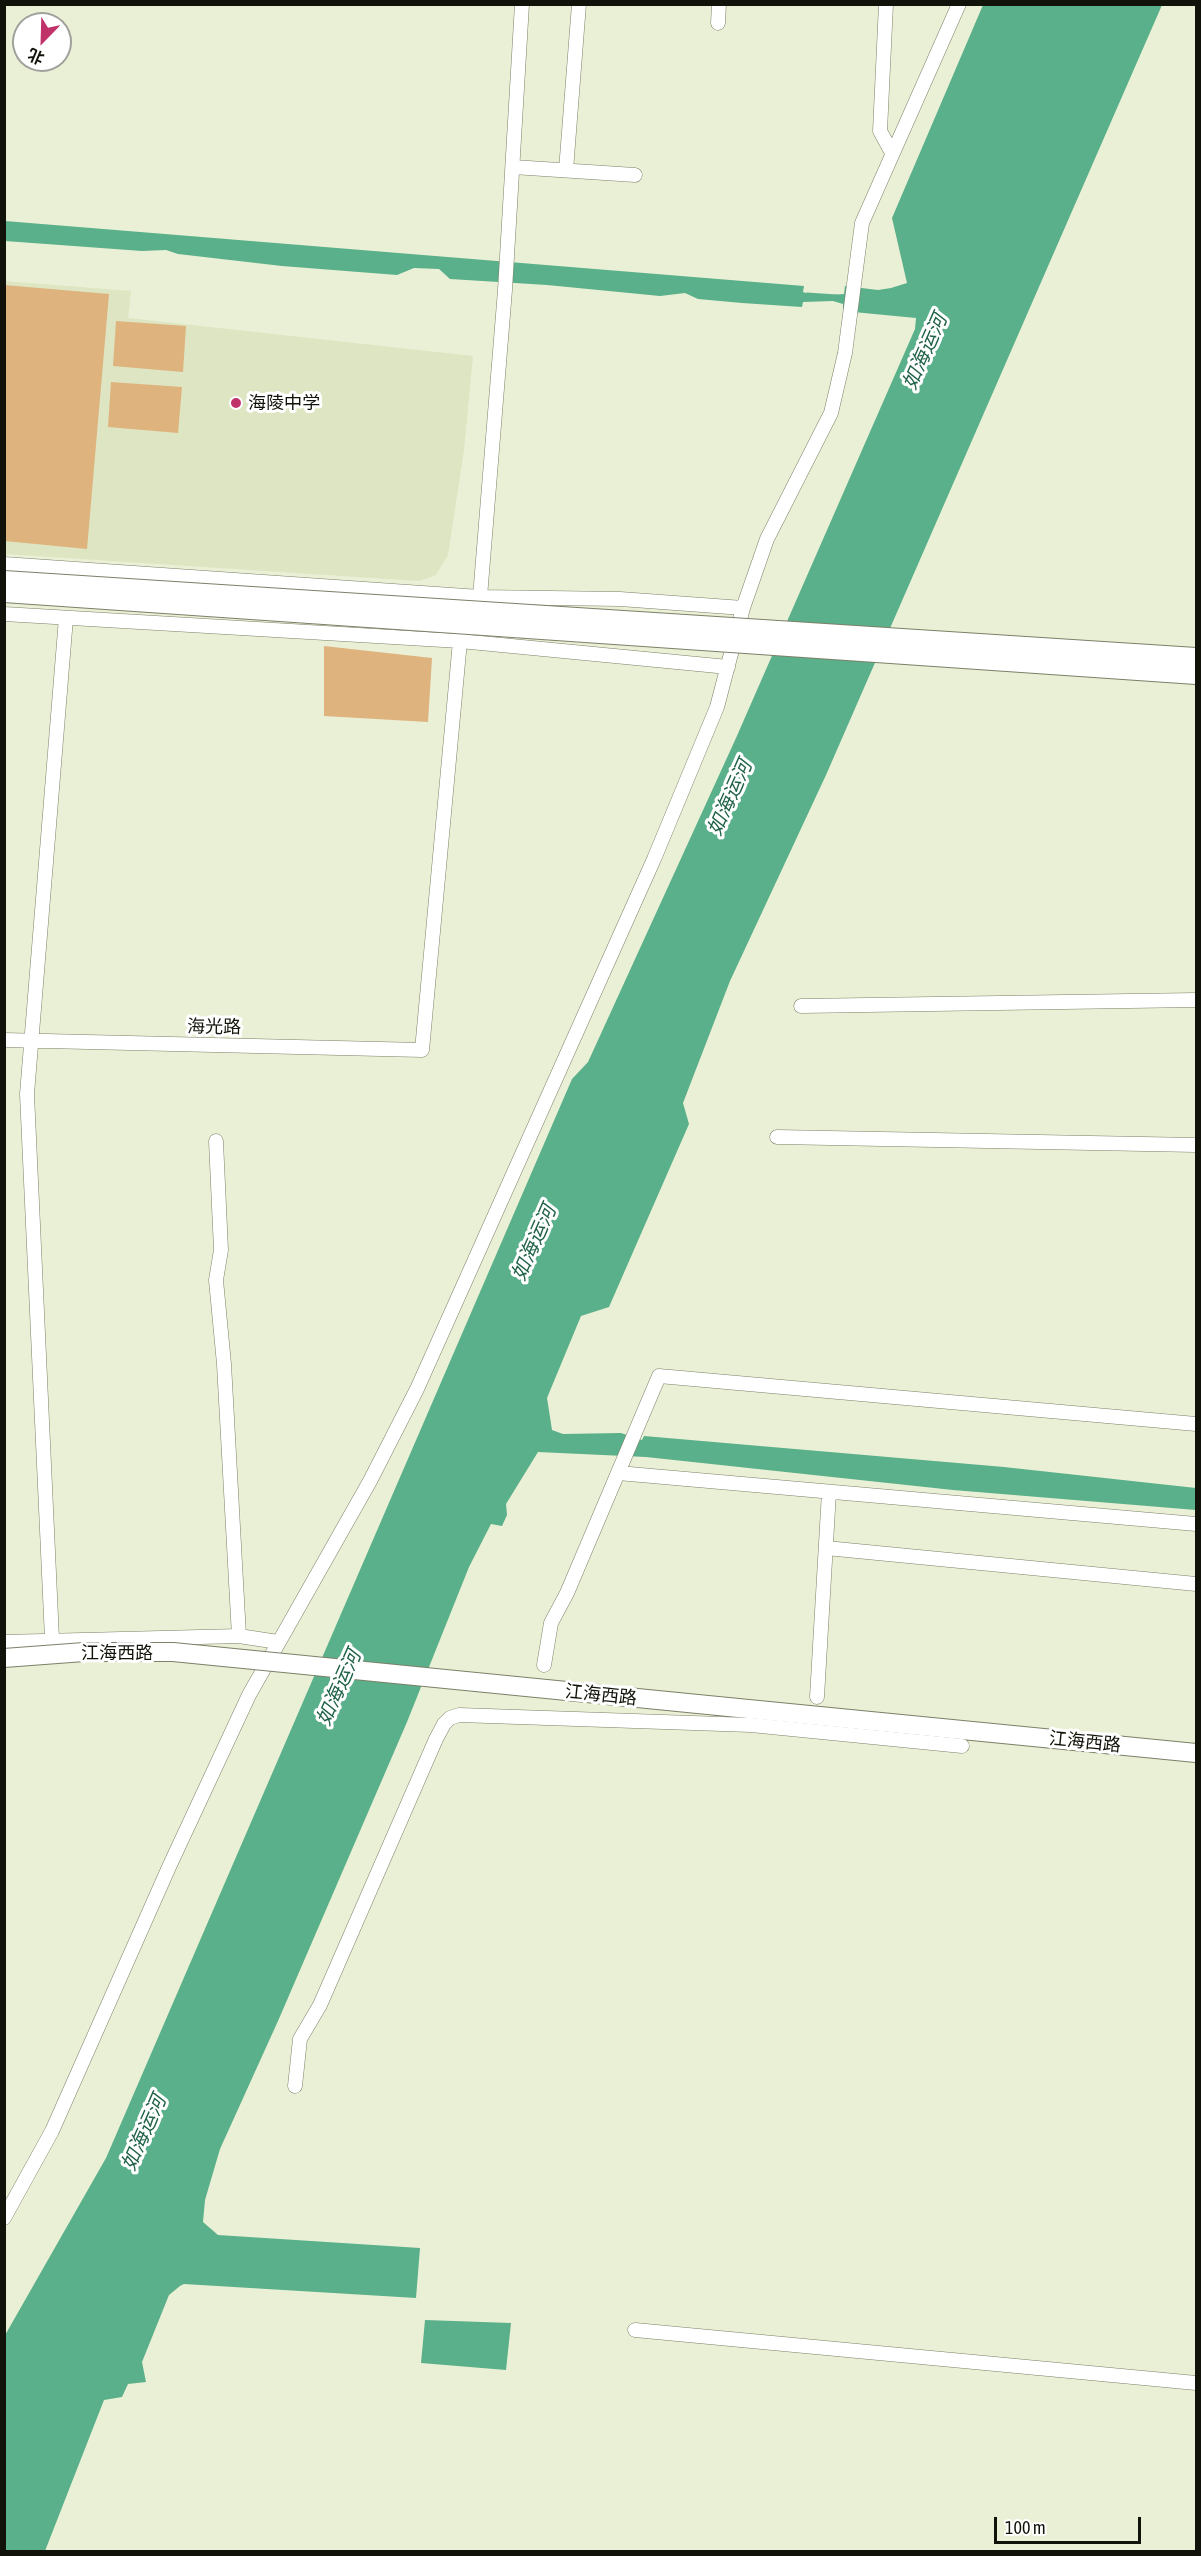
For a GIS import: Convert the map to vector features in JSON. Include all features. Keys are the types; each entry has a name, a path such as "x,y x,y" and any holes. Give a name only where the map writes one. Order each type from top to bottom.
{"main road":[{"path":"4,580 1197,657"},
{"path":"4,593 1197,675"},
{"name":"江海西路","path":"4,1658 84,1652 173,1652 1197,1753"}],"street":[{"path":"460,640 480,597 505,290 522,4"},
{"path":"566,170 579,4"},
{"path":"718,23 719,4"},
{"path":"886,4 880,130 892,153"},
{"path":"4,2218 52,2131 249,1695 370,1481 417,1389 654,859 717,707 743,608 767,539 831,412 845,353 862,223 959,4"},
{"path":"513,167 635,175"},
{"path":"4,564 480,597 620,599 743,608"},
{"path":"4,614 460,640 728,667"},
{"path":"52,1639 27,1094 66,618"},
{"name":"海光路","path":"4,1040 422,1050 460,640"},
{"path":"801,1006 1197,1000"},
{"path":"777,1137 1197,1145"},
{"path":"216,1141 221,1250 216,1280 224,1364 239,1636"},
{"path":"544,1665 551,1623 659,1376 1197,1425"},
{"path":"620,1467 829,1492 1197,1524"},
{"path":"817,1696 829,1492"},
{"path":"826,1548 1197,1584"},
{"path":"4,1641 239,1636 279,1642"},
{"path":"295,2086 300,2039 320,2005 436,1739 450,1718 459,1715 751,1725 962,1746"},
{"path":"635,2330 1197,2383"}],"shaded area":[{"name":"海陵中学","path":"4,281 131,291 128,318 473,356 464,450 448,555 436,575 419,581 5,554"},
{"path":"4,285 109,294 87,549 5,541"},
{"path":"116,321 186,326 183,372 113,366"},
{"path":"111,382 182,387 178,433 108,427"},
{"path":"324,646 432,658 428,722 324,716"}],"water":[{"name":"如海运河","path":"983,5 1162,5 826,775 730,981 683,1103 689,1124 609,1307 581,1316 547,1398 552,1430 563,1434 621,1433 642,1440 644,1436 1004,1467 1196,1488 1196,1510 953,1490 646,1457 538,1452 506,1504 507,1515 502,1526 491,1524 469,1567 407,1722 220,2149 205,2200 203,2222 218,2235 420,2248 416,2298 184,2284 180,2286 169,2295 142,2362 146,2382 128,2384 122,2397 104,2400 45,2551 5,2551 4,2337 106,2158 572,1079 588,1062 736,738 915,329 916,318 843,311 843,304 833,301 803,302 802,307 742,303 698,299 685,293 660,296 547,285 450,279 439,269 414,268 397,275 282,266 178,254 166,250 142,251 5,241 5,221 804,286 803,292 814,296 844,294 845,286 878,290 891,288 907,283 892,218"},
{"path":"425,2320 511,2323 506,2370 421,2363"}],"waterway":[{"path":"807,294 836,296"}],"place":[{"name":"海陵中学","path":"236,403"}]}
